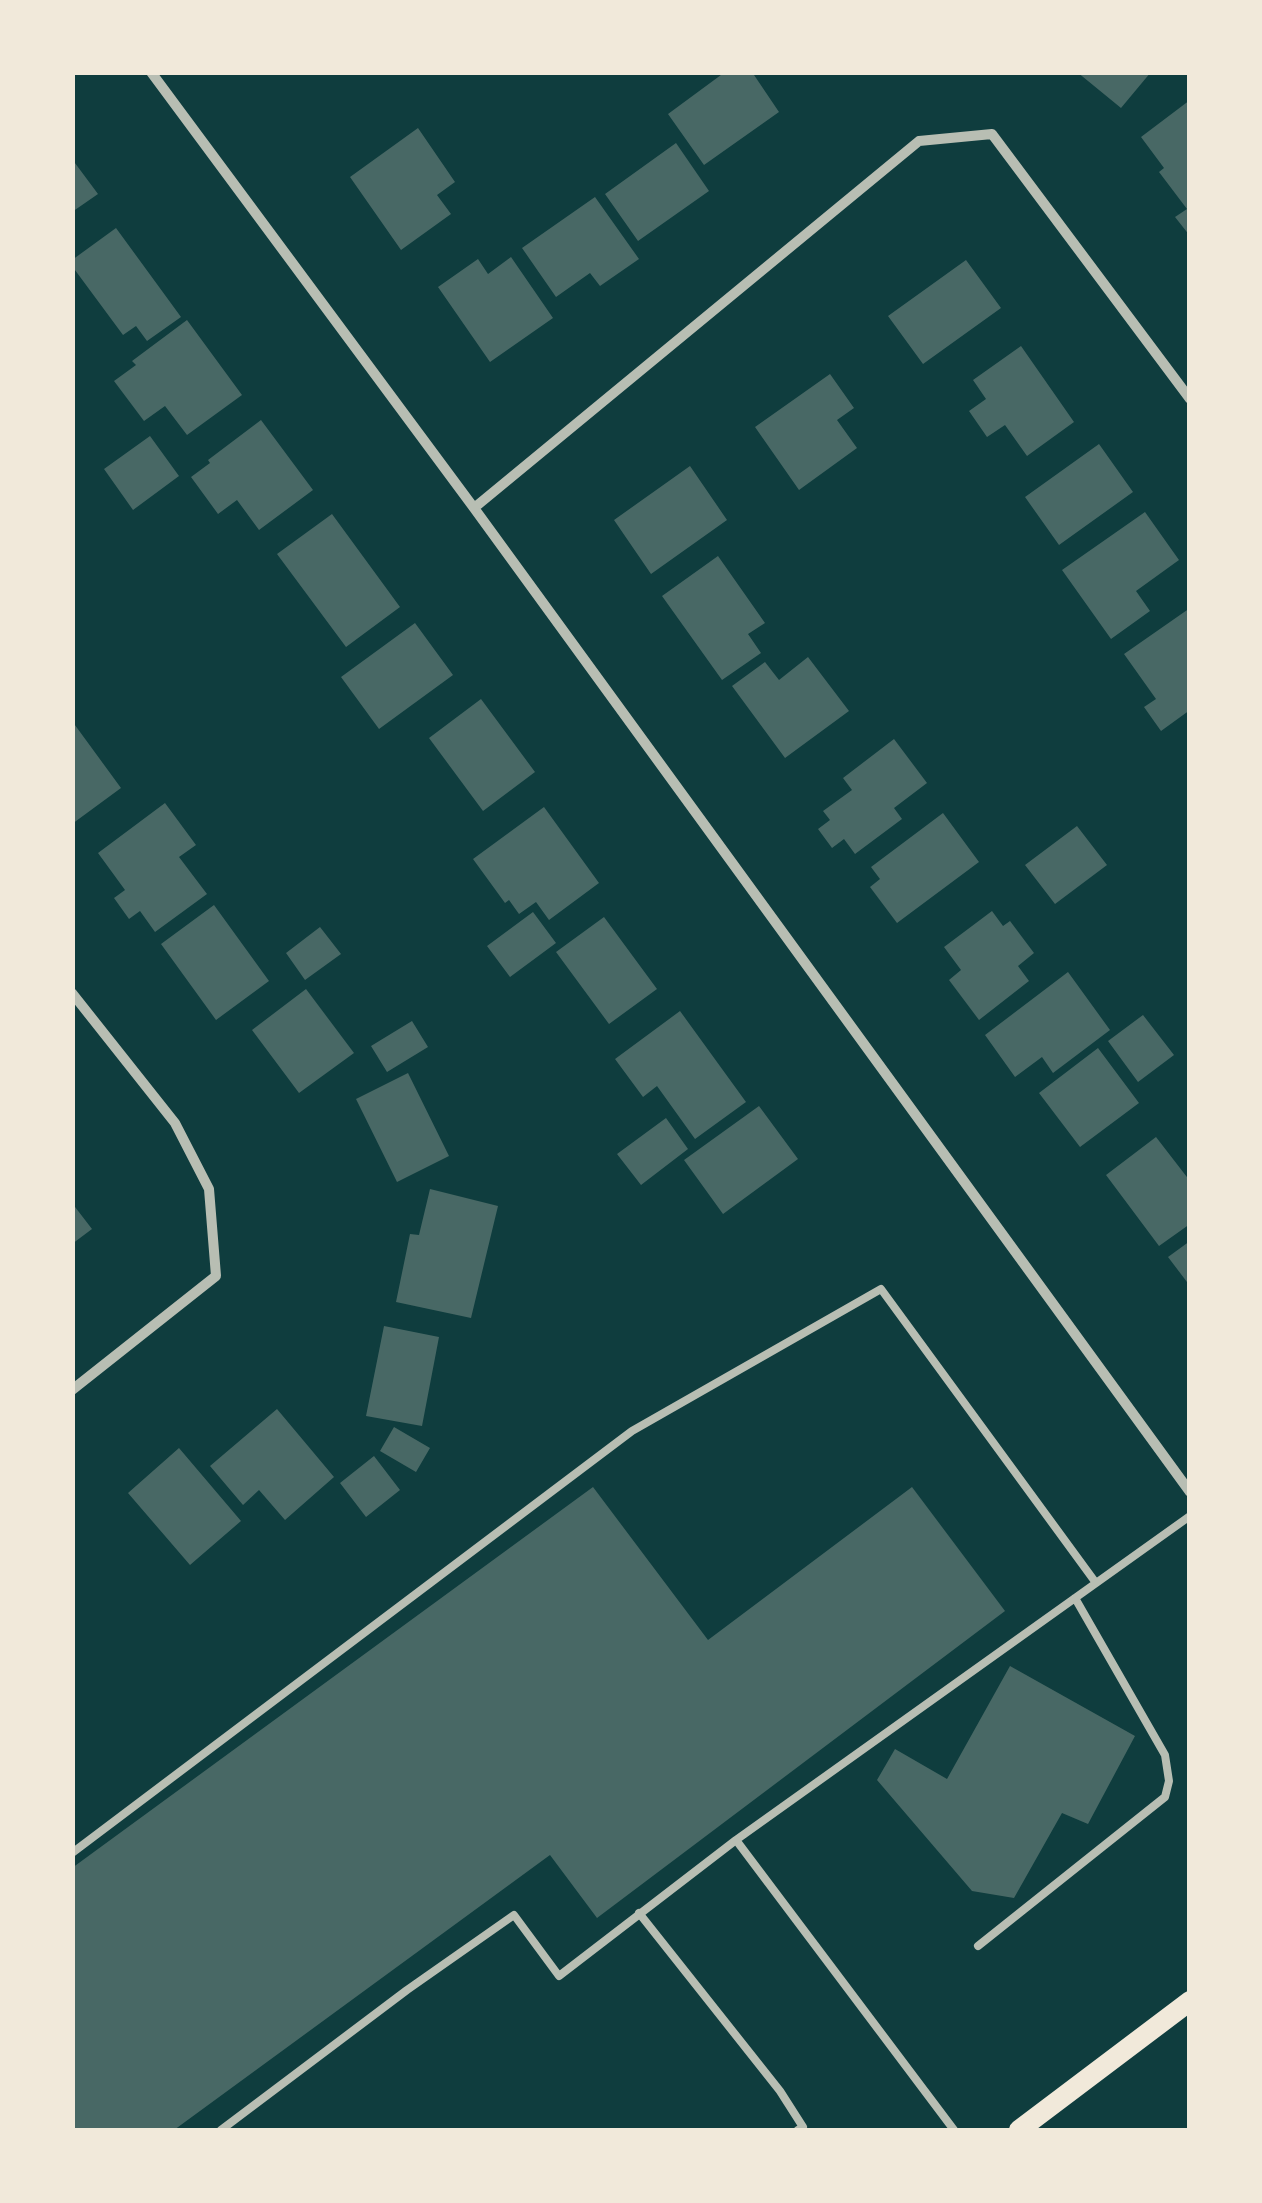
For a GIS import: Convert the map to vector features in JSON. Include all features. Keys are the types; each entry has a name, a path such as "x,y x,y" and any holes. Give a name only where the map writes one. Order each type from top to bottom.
{"main road":[{"path":"1018,2130 1190,2001"}],"street":[{"path":"151,72 474,508 1190,1492"},
{"path":"474,508 919,141 992,134 1187,391"},
{"path":"72,993 184,1139 209,1189 216,1276 72,1390"}],"lane":[{"path":"72,1853 632,1431 881,1288 1096,1583"},
{"path":"221,2130 406,1990 514,1916 559,1976 736,1840 1190,1516"},
{"path":"978,1946 1166,1797 1166,1755 1076,1598"},
{"path":"736,1840 954,2130"},
{"path":"640,1912 780,2091 803,2127 798,2130"}],"building":[{"path":"725,72 752,72 779,112 704,165 668,114"},
{"path":"1077,72 1151,72 1121,108"},
{"path":"1190,100 1190,236 1175,217 1187,209 1159,172 1164,168 1141,137"},
{"path":"418,128 455,182 437,195 451,214 401,250 350,177"},
{"path":"676,143 709,191 638,241 605,194"},
{"path":"72,159 98,194 72,212"},
{"path":"595,197 639,259 600,286 590,273 556,297 522,248"},
{"path":"116,228 181,317 147,341 136,326 123,335 72,266 72,260"},
{"path":"511,257 553,318 490,362 438,287 478,259 488,274"},
{"path":"966,260 1001,308 923,364 888,316"},
{"path":"187,320 242,395 187,435 165,406 144,421 114,381 136,365 132,361"},
{"path":"1021,346 1074,422 1027,456 1005,425 987,437 969,411 986,399 973,380"},
{"path":"830,374 854,408 837,420 857,448 799,490 755,427"},
{"path":"261,420 313,490 259,530 237,500 218,514 191,477"},
{"path":"150,436 179,476 133,510 104,469"},
{"path":"1099,444 1133,492 1059,545 1025,497"},
{"path":"690,466 727,520 651,574 614,520"},
{"path":"1145,512 1179,560 1136,591 1150,611 1111,639 1062,570"},
{"path":"332,514 400,607 346,647 277,554"},
{"path":"718,556 765,623 748,634 761,653 722,680 662,596"},
{"path":"1190,608 1190,710 1161,731 1144,707 1156,699 1124,654"},
{"path":"415,623 453,675 379,729 341,677"},
{"path":"808,657 849,711 785,758 732,686 765,662 779,680"},
{"path":"481,699 535,772 483,811 429,738"},
{"path":"72,721 121,788 72,824"},
{"path":"894,739 927,783 894,808 902,819 855,854 844,839 832,848 818,829 830,820 823,811 852,790 843,778"},
{"path":"165,803 196,845 179,857 207,894 155,932 140,911 129,919 114,898 125,890 98,853"},
{"path":"544,807 599,883 549,920 536,902 519,914 509,900 505,903 473,859"},
{"path":"943,813 979,862 897,923 870,887 880,879 871,867"},
{"path":"1077,826 1107,865 1055,904 1025,865"},
{"path":"214,905 269,981 216,1020 161,944"},
{"path":"992,911 1003,926 1010,921 1034,953 1018,966 1029,981 979,1020 949,980 961,970 944,947"},
{"path":"533,912 556,943 510,977 487,946"},
{"path":"604,917 657,989 609,1024 556,952"},
{"path":"320,927 341,954 305,980 286,953"},
{"path":"1068,972 1110,1030 1053,1073 1042,1057 1015,1077 985,1035"},
{"path":"306,989 354,1053 299,1093 252,1030"},
{"path":"680,1011 746,1102 695,1139 657,1086 643,1097 615,1059"},
{"path":"1143,1015 1174,1055 1138,1082 1108,1041"},
{"path":"412,1021 428,1047 387,1072 371,1046"},
{"path":"1098,1048 1139,1103 1080,1147 1039,1093"},
{"path":"408,1073 449,1156 397,1182 356,1099"},
{"path":"759,1106 798,1159 723,1214 684,1160"},
{"path":"666,1118 688,1149 641,1185 617,1154"},
{"path":"1156,1137 1190,1181 1190,1224 1159,1246 1106,1175"},
{"path":"430,1189 498,1206 471,1318 396,1302 410,1234 419,1235"},
{"path":"72,1203 92,1229 72,1244"},
{"path":"1190,1241 1190,1286 1168,1257"},
{"path":"384,1326 439,1337 422,1426 366,1416"},
{"path":"277,1409 334,1477 285,1520 259,1490 243,1505 210,1466"},
{"path":"394,1427 430,1448 416,1472 380,1451"},
{"path":"179,1448 241,1521 190,1565 128,1493"},
{"path":"374,1456 400,1490 366,1517 340,1483"},
{"path":"593,1487 708,1640 912,1487 1005,1611 597,1918 550,1855 174,2130 72,2130 72,1868"},
{"path":"1010,1666 1135,1736 1088,1824 1062,1813 1014,1898 972,1891 877,1780 895,1749 947,1779"}]}
